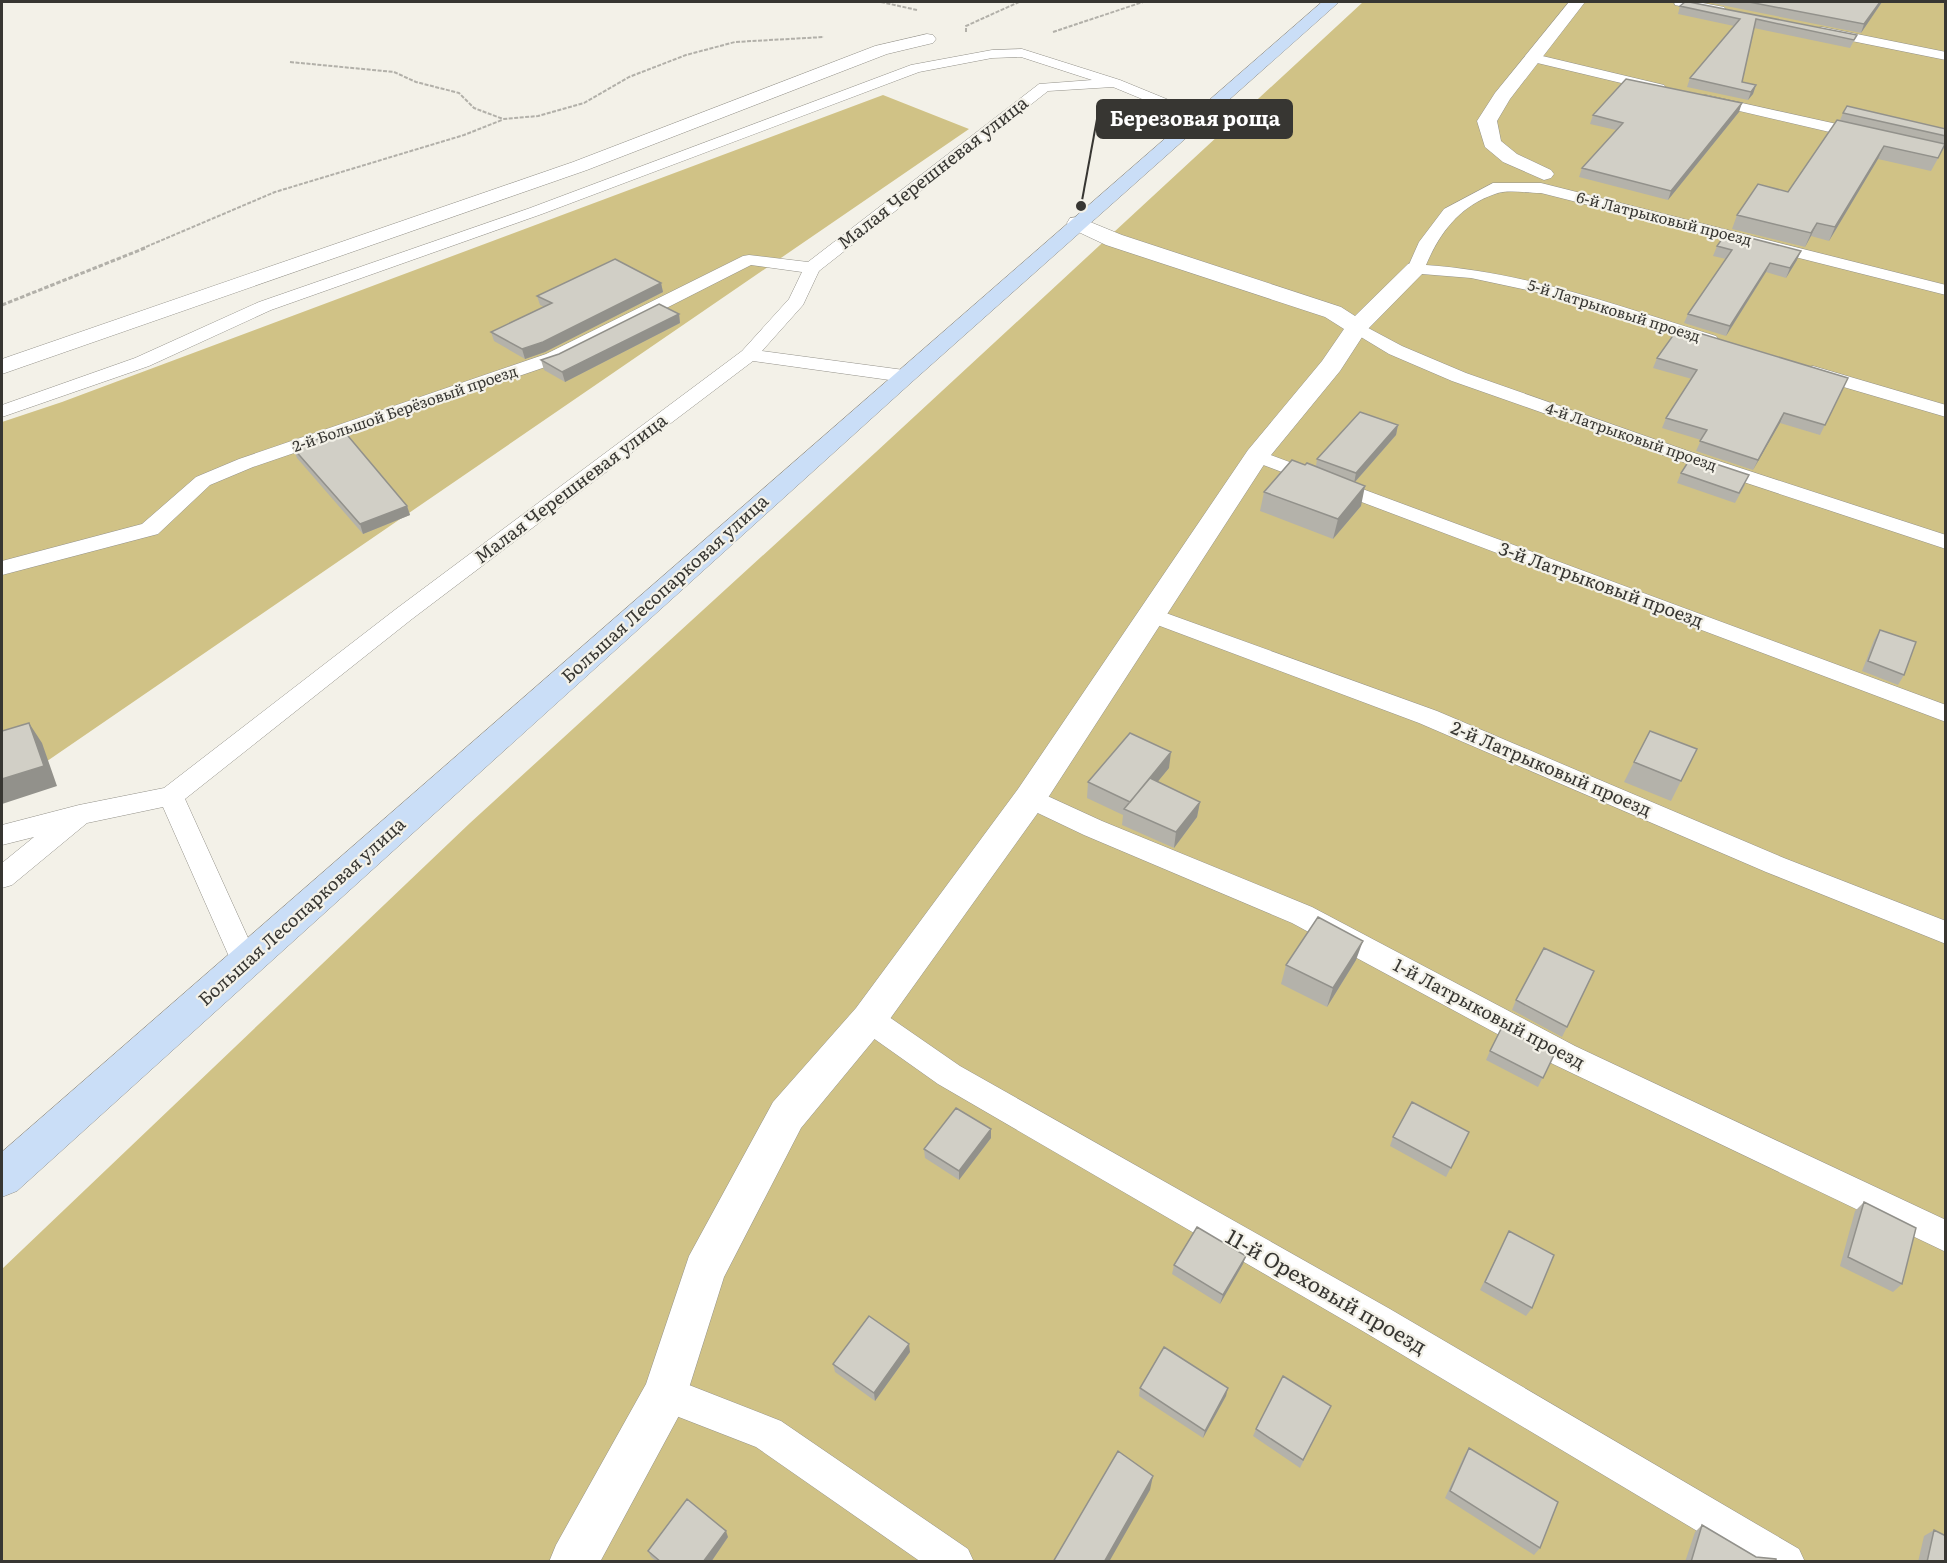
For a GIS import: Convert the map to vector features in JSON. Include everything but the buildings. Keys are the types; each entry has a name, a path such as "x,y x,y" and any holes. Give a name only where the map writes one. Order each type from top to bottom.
{"main road":[{"name":"Большая Лесопарковая улица","path":"2,1178 904,376 1331,2"}],"street":[{"path":"1544,174 1510,158 1492,143 1487,122 1502,97 1576,2"},
{"path":"2,367 580,166 881,50 927,39"},
{"path":"1078,223 1114,240 1334,312 1357,327"},
{"path":"573,1562 666,1394 704,1271 787,1115 869,1019 1030,798 1257,456 1331,366 1357,327 1416,269"}],"lane":[{"path":"1680,2 1738,14"},
{"path":"1808,28 1946,56"},
{"path":"2,411 142,362 265,306 536,211 916,68 992,54 1022,53 1115,83 1198,117"},
{"path":"1534,58 1876,137"},
{"name":"Малая Черешневая улица","path":"2,878 80,815 171,796 404,614 749,355 797,301 812,268 1044,87 1115,83"},
{"path":"1544,174 1611,194 1946,281"},
{"name":"6-й Латрыковый проезд","path":"1416,269 1427,242 1450,212 1493,188 1541,188 1946,290"},
{"name":"2-й Большой Берёзовый проезд","path":"2,568 150,529 203,481 246,463 553,358 749,260 812,268"},
{"name":"5-й Латрыковый проезд","path":"1416,269 1471,273 1545,289 1722,344"},
{"name":"4-й Латрыковый проезд","path":"1357,327 1375,341 1426,363 1589,423 1946,542"},
{"path":"749,355 904,376"},
{"path":"1800,368 1946,411"},
{"name":"3-й Латрыковый проезд","path":"1257,456 1946,714"},
{"name":"2-й Латрыковый проезд","path":"1152,615 1428,717 1775,865 1946,933"},
{"path":"171,796 245,962"},
{"name":"1-й Латрыковый проезд","path":"1030,798 1093,828 1302,915 1564,1055 1946,1237"},
{"path":"2,835 80,815"},
{"name":"11-й Ореховый проезд","path":"869,1019 949,1075 1368,1315 1786,1562"},
{"path":"666,1394 768,1434 955,1562"}],"path":[{"path":"1022,53 1056,30 1143,2"},
{"path":"2,305 192,229 275,192 464,135 503,119 538,116 584,103 629,77 686,55 735,42 825,37"},
{"path":"290,62 394,72 416,82 459,93 474,108 503,119"}],"shaded area":[{"path":"1363,2 1945,2 1945,1561 2,1562 2,1269 470,823"},
{"path":"883,95 969,129 2,792 2,422 62,402"}],"place":[{"name":"Березовая роща","path":"1081,206"}]}
